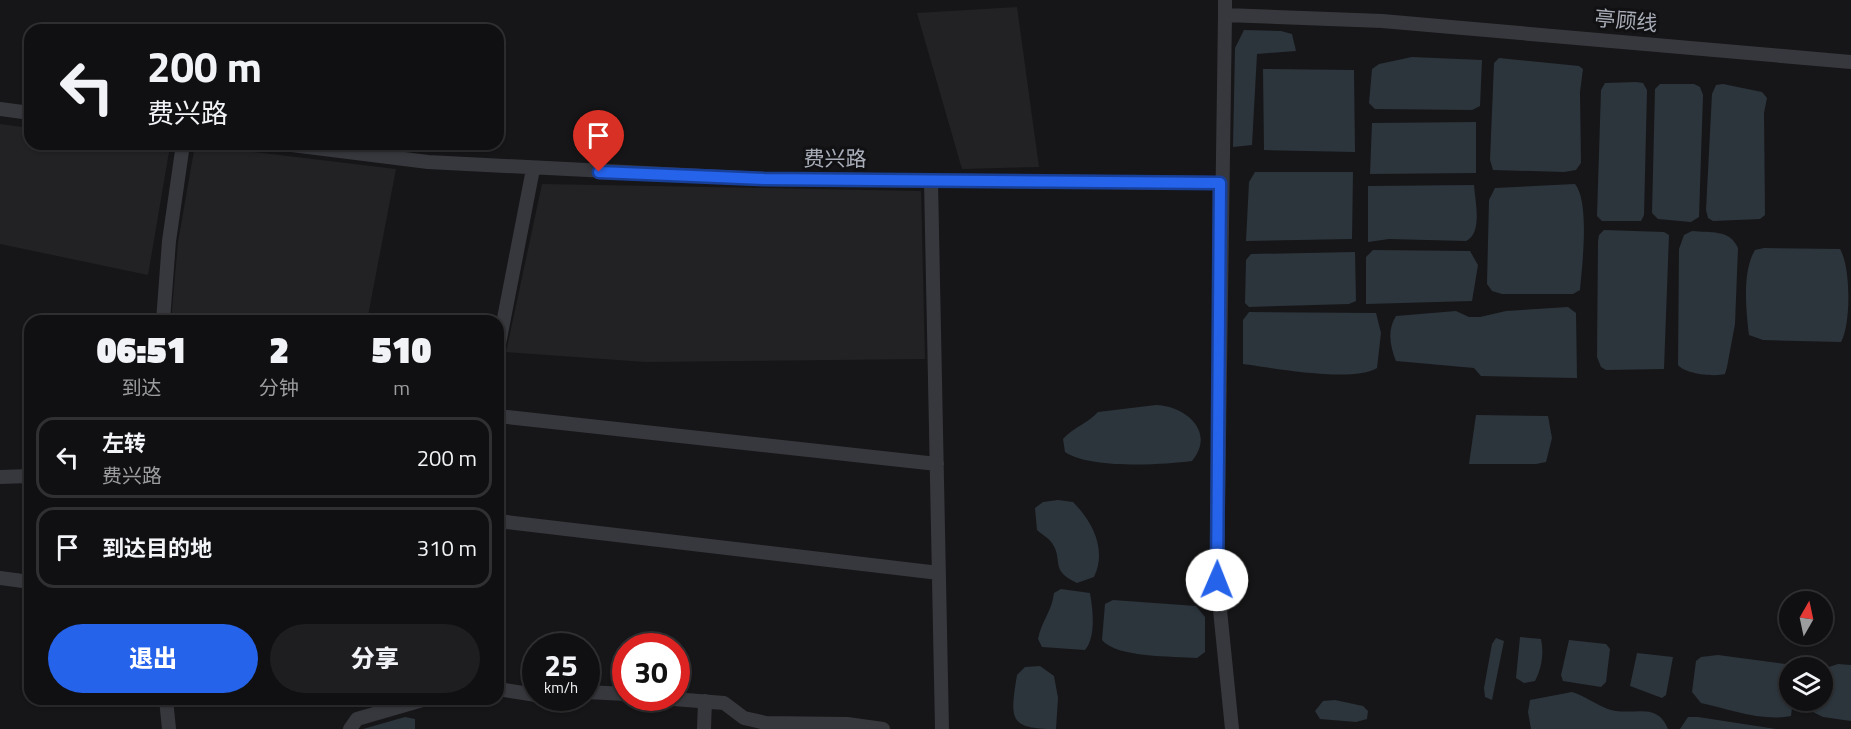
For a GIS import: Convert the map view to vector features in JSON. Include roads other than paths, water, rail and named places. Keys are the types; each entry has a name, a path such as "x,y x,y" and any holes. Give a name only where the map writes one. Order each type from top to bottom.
{"street":[{"name":"亭顾线","path":"1225,8 1851,62"},
{"path":"1225,8 1220,183 1217,580 1232,729"},
{"path":"0,109 24,112"},
{"path":"164,315 169,241 182,150"},
{"name":"费兴路","path":"332,150 428,162 764,179 1220,183"},
{"path":"504,318 533,169"},
{"path":"931,181 942,729"},
{"path":"504,417 937,464"},
{"path":"0,477 24,476"},
{"path":"504,522 939,573"},
{"path":"0,578 24,581"},
{"path":"504,690 522,692"},
{"path":"690,700 723,703 744,718 766,723 847,724 883,729"},
{"path":"704,729 705,701"},
{"path":"167,705 169,729"},
{"path":"350,729 357,719 405,705"}]}
